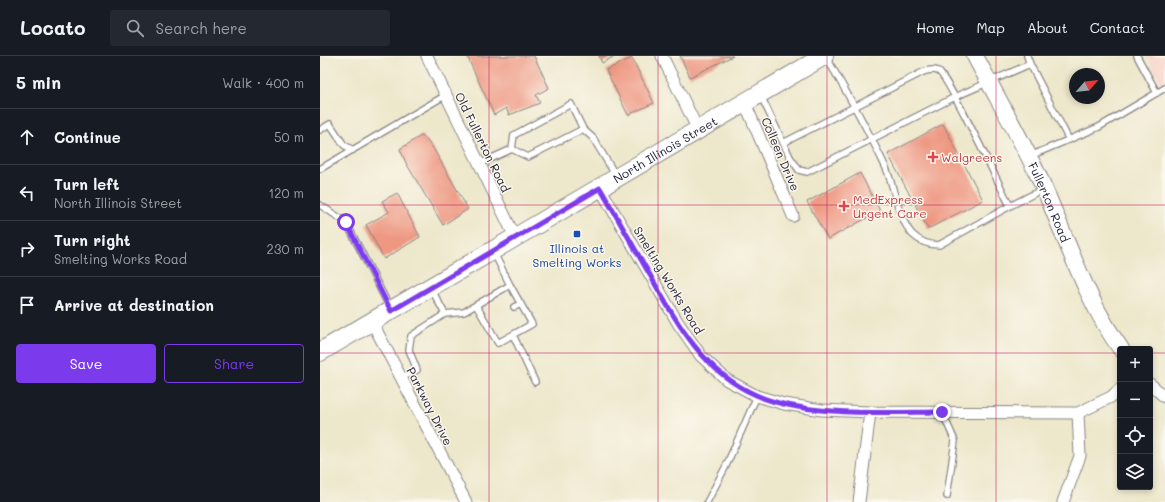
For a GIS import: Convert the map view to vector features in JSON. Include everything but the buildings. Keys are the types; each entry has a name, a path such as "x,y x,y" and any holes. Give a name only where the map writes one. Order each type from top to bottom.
{"main road":[{"name":"North Illinois Street","path":"320,352 516,239 821,57"}],"street":[{"name":"Old Fullerton Road","path":"427,56 516,239"},
{"path":"662,56 698,130"},
{"name":"Fullerton Road","path":"975,56 1044,188 1091,295 1110,334 1119,346"},
{"name":"Colleen Drive","path":"753,98 793,216"},
{"name":"Smelting Works Road","path":"600,188 678,323 701,356 727,380 756,396 784,404 822,410 870,412 1078,413 1110,397 1117,391"},
{"name":"Parkway Drive","path":"372,322 466,502"},
{"path":"1153,387 1165,397"},
{"path":"860,502 870,412"},
{"path":"1063,502 1080,456 1078,413"}],"lane":[{"path":"1027,56 1068,140"},
{"path":"1137,56 1157,93"},
{"path":"821,57 855,106 887,170 898,205 912,234 927,244 940,245 1044,188"},
{"path":"753,98 799,170 807,172 955,98 1030,64"},
{"path":"783,143 931,69 938,71 943,76 1010,206"},
{"path":"1028,157 1099,127 1165,88"},
{"path":"320,169 446,95"},
{"path":"512,149 514,135 571,104 583,128 593,138 617,178"},
{"path":"320,130 330,124 344,145 352,150"},
{"path":"512,149 528,158 583,128"},
{"path":"479,164 512,149"},
{"path":"320,204 346,222 391,311"},
{"path":"476,305 490,322 498,343 532,324 493,252"},
{"path":"401,378 417,370 409,350 411,336 445,314 464,312 510,285"},
{"path":"431,288 445,314"},
{"path":"514,307 521,304"},
{"path":"513,335 535,382"},
{"path":"707,502 726,466 756,396"},
{"path":"942,412 955,441 947,496"}],"shaded area":[{"path":"1147,56 1165,56 1165,91"}],"place":[{"name":"Walgreens","path":"933,157"},
{"name":"MedExpress Urgent Care","path":"844,206"},
{"name":"Illinois at Smelting Works","path":"577,234"}],"route":[{"path":"346,222 391,311 516,239 600,188 678,323 701,356 727,380 756,396 784,404 822,410 942,412"}]}
